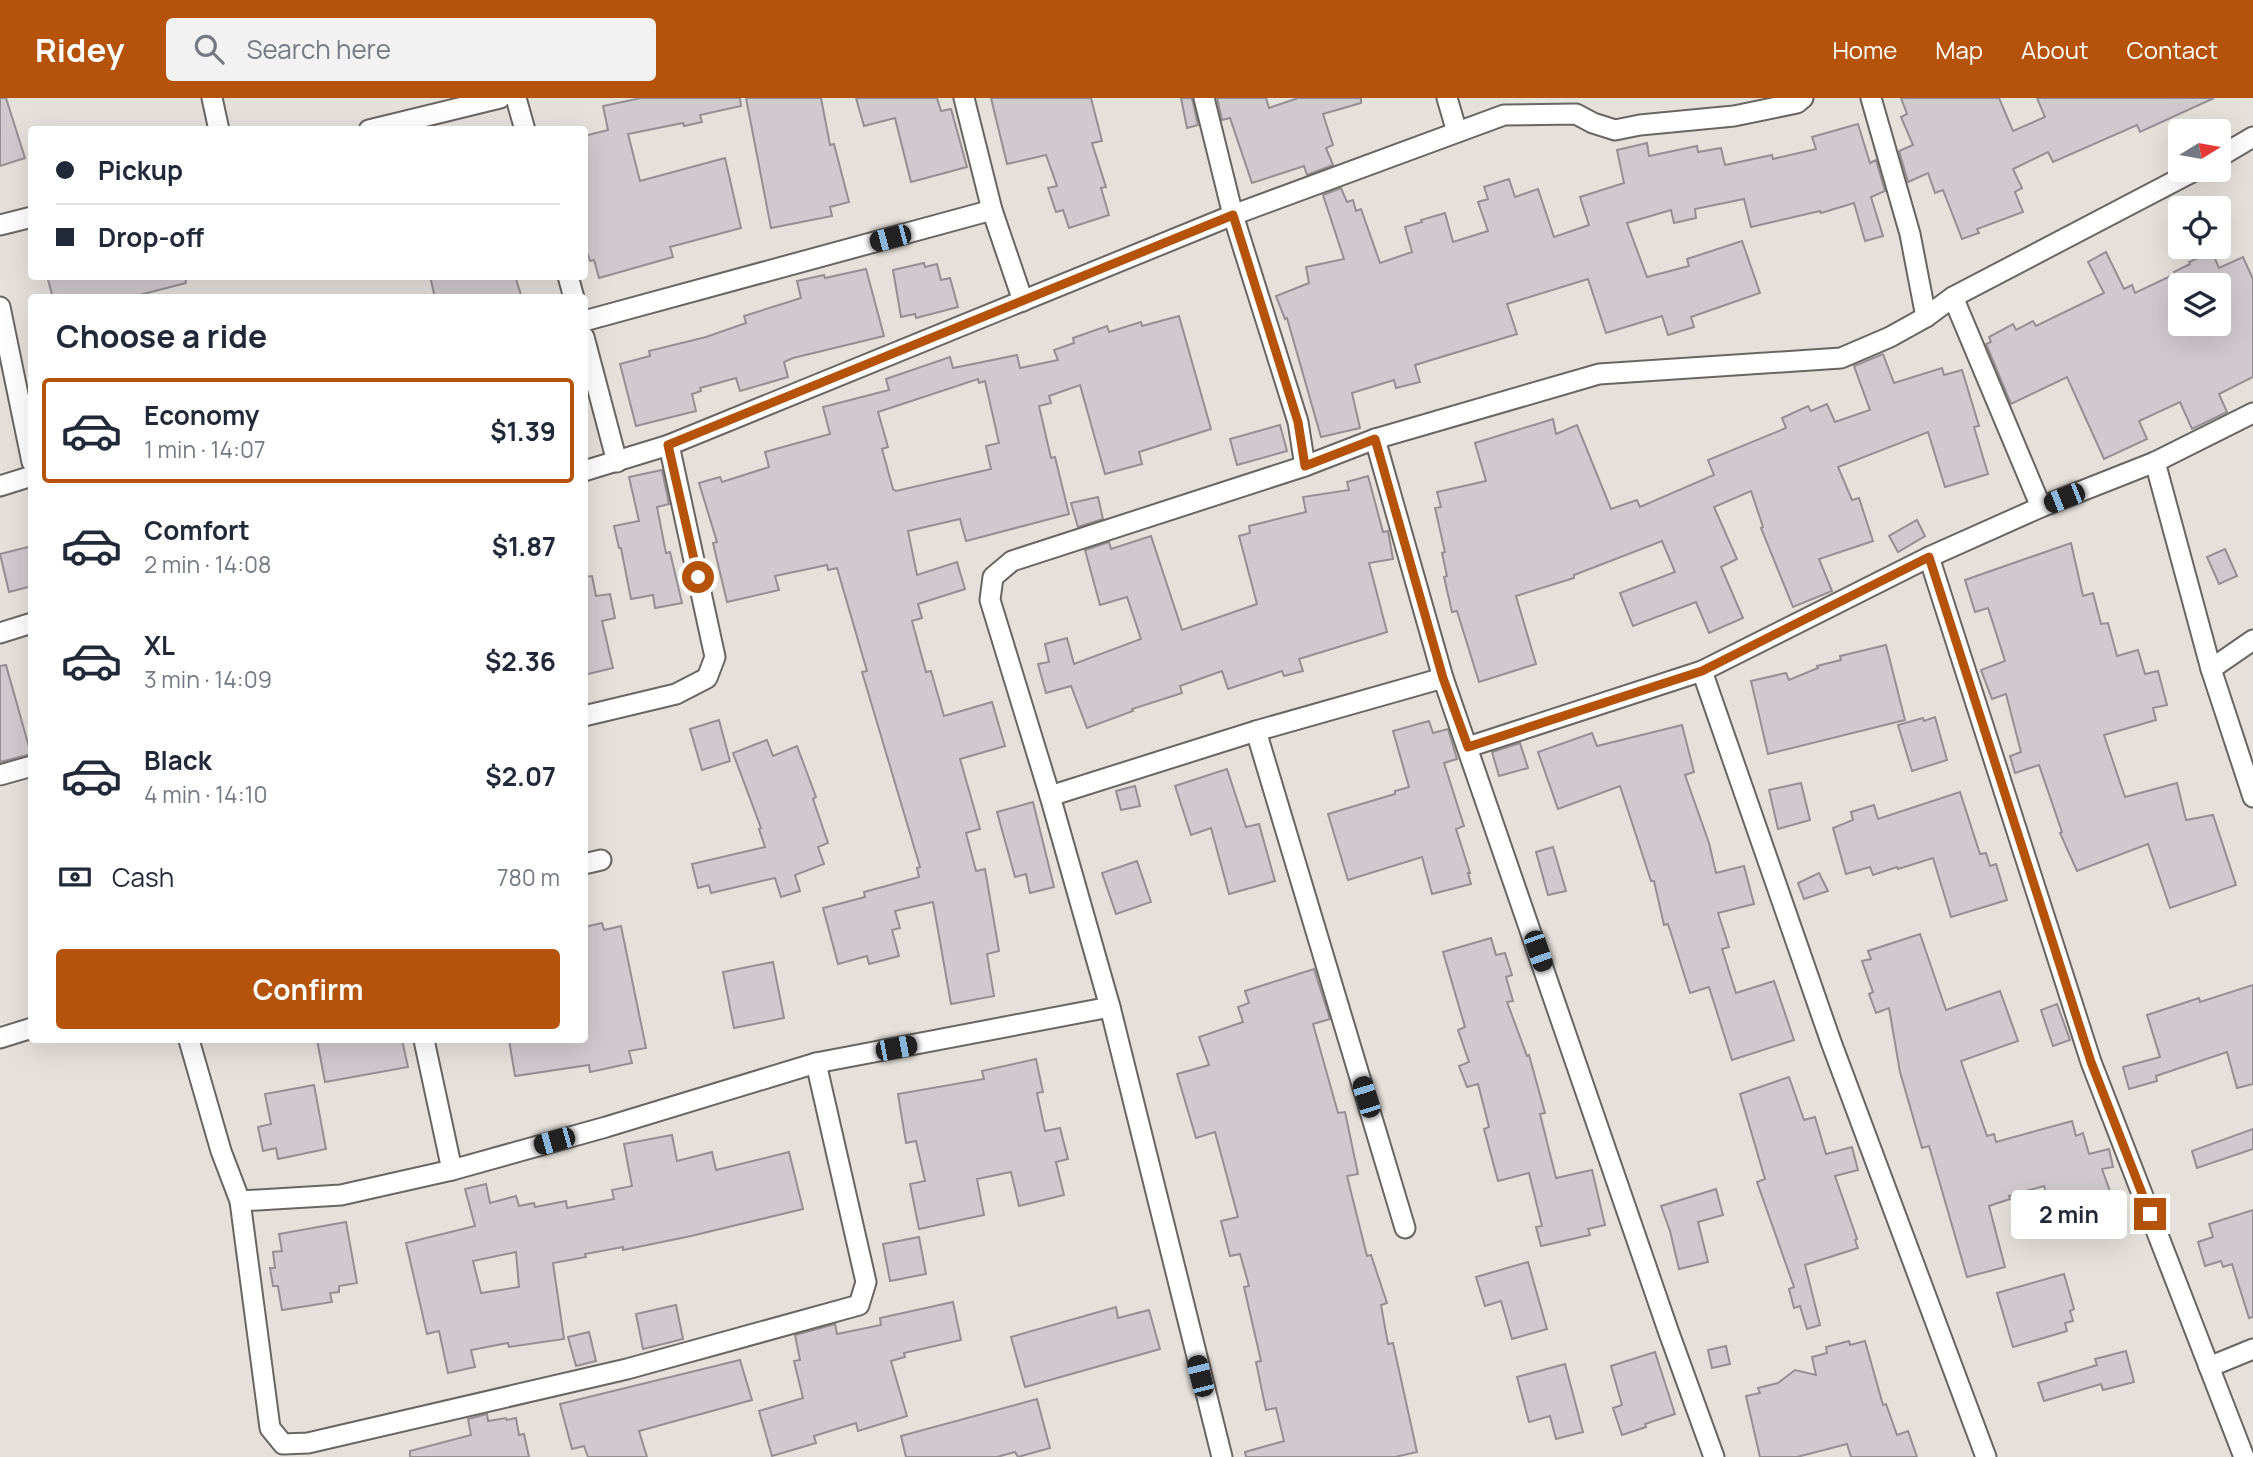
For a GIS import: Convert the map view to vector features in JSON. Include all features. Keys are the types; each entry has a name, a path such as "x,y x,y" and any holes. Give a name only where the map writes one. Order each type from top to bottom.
{"street":[{"path":"212,98 218,126"},
{"path":"385,126 500,98"},
{"path":"516,98 524,126"},
{"path":"964,98 992,210 1023,301"},
{"path":"1204,98 1233,215 1298,422 1305,466"},
{"path":"1447,98 1457,132"},
{"path":"588,470 668,445 1233,215 1504,115 1576,114 1615,130 1734,116 1797,103 1803,98"},
{"path":"1871,98 1910,234 1926,317"},
{"path":"2231,150 2253,137"},
{"path":"1222,1457 1110,1006 990,600 993,577 1012,561 1305,466 1375,439 1599,374 1841,358 1890,337 1926,317 1953,297 2173,182"},
{"path":"588,320 992,210"},
{"path":"0,225 28,217"},
{"path":"1953,297 2041,507"},
{"path":"0,307 28,443"},
{"path":"588,352 617,462"},
{"path":"1468,747 1702,671 1929,557 2041,507 2155,462 2253,413"},
{"path":"1375,439 1443,678 1714,1457"},
{"path":"588,715 676,694 707,678 715,657 668,445"},
{"path":"2155,462 2211,669 2253,797"},
{"path":"0,486 28,477"},
{"path":"1929,557 2091,1062 2244,1457"},
{"path":"0,632 28,624"},
{"path":"2211,669 2253,640"},
{"path":"1702,671 1831,1042 1986,1457"},
{"path":"1050,796 1256,731 1443,678"},
{"path":"1256,731 1405,1228"},
{"path":"0,775 28,767"},
{"path":"240,1201 341,1195 452,1170 606,1127 816,1063 1110,1006"},
{"path":"0,1038 28,1029"},
{"path":"190,1043 221,1151 240,1201 270,1428 283,1444 308,1443 627,1369 859,1305 866,1282 816,1063"},
{"path":"425,1043 452,1170"},
{"path":"2209,1367 2253,1349"}],"building":[{"path":"0,98 6,98 25,158 0,166"},
{"path":"641,98 740,98 741,106 700,115 702,122 628,134 640,181 725,158 741,228 670,247 673,257 599,278 594,260 590,261 588,255 588,135 608,130 603,106"},
{"path":"746,98 821,98 830,145 834,144 849,202 830,207 832,216 771,228"},
{"path":"856,98 937,98 941,111 951,109 967,167 911,182 895,118 864,126"},
{"path":"991,98 1091,98 1102,141 1092,143 1106,187 1101,188 1109,215 1069,228 1063,210 1056,212 1048,188 1057,186 1046,155 1007,164"},
{"path":"1181,98 1192,98 1198,125 1187,128"},
{"path":"1217,98 1266,98 1269,108 1298,98 1361,98 1361,103 1323,114 1333,145 1326,148 1333,165 1307,175 1304,166 1252,183 1230,118 1222,120"},
{"path":"1901,98 1999,98 2013,131 2045,117 2037,98 2214,98 2140,132 2137,125 2053,162 2048,152 2013,169 2022,188 2015,192 2023,212 1977,229 1979,233 1962,239 1943,190 1935,193 1928,173 1908,182 1899,151 1913,145 1901,117 1907,114"},
{"path":"1858,124 1870,163 1876,160 1885,191 1871,197 1883,236 1865,241 1854,203 1821,213 1820,211 1751,227 1744,199 1695,209 1696,218 1674,223 1671,210 1627,223 1647,277 1689,266 1687,259 1742,241 1760,293 1691,317 1694,327 1668,335 1662,316 1606,333 1588,279 1507,304 1517,334 1415,365 1420,382 1396,388 1394,380 1352,393 1360,428 1321,437 1287,318 1285,319 1276,296 1309,283 1306,267 1344,259 1323,195 1341,188 1347,202 1353,200 1356,211 1361,209 1380,263 1412,252 1405,227 1422,222 1421,220 1445,213 1453,242 1488,231 1478,202 1488,199 1484,187 1509,179 1515,197 1538,189 1554,237 1589,225 1580,197 1624,183 1617,150 1647,143 1649,156 1697,146 1698,152 1721,148 1725,165 1772,155 1773,159 1816,149 1812,137"},
{"path":"2106,252 2124,289 2132,285 2135,293 2168,277 2168,336 2231,336 2231,273 2174,272 2196,259 2215,259 2219,268 2243,257 2253,279 2253,377 2219,394 2227,412 2192,429 2180,402 2139,421 2147,439 2104,459 2067,377 2011,404 1986,344 1991,342 1989,337 2013,324 2016,330 2033,321 2036,326 2104,293 2088,262"},
{"path":"924,263 925,267 937,264 941,280 950,278 958,307 916,318 915,314 901,317 893,270"},
{"path":"866,269 884,336 793,358 784,362 788,377 740,391 736,378 700,388 701,391 692,394 696,411 636,426 620,364 650,356 649,351 706,337 746,323 744,316 801,298 797,281"},
{"path":"48,280 186,280 186,283 143,294 52,294"},
{"path":"431,280 516,280 521,294 434,294"},
{"path":"1179,316 1211,429 1139,452 1142,464 1105,474 1080,385 1049,396 1051,403 1039,406 1051,458 1055,457 1069,514 966,541 960,519 908,531 917,575 957,562 965,589 918,604 922,618 912,621 926,672 931,671 944,716 992,702 1005,746 960,759 980,829 966,833 976,871 985,869 999,951 987,954 994,996 951,1004 933,902 895,911 900,928 892,930 899,956 869,964 867,956 838,964 823,908 865,897 864,892 919,877 917,868 920,867 862,672 867,671 837,568 828,570 827,565 775,576 779,590 727,602 713,543 717,542 699,483 720,477 722,482 769,467 765,452 830,434 823,407 889,390 886,379 950,357 953,368 1017,355 1020,368 1058,360 1054,350 1074,343 1073,338 1107,326 1109,332 1141,322 1142,326","holes":["978,379 979,383 985,381 999,443 986,446 991,469 896,491 893,489 882,449 888,447 878,412"]},
{"path":"1883,354 1894,383 1942,368 1944,375 1962,370 1979,426 1974,427 1988,474 1945,487 1928,432 1838,467 1852,500 1859,498 1873,541 1819,559 1832,591 1793,607 1761,528 1763,527 1751,491 1714,507 1737,559 1721,567 1743,618 1709,633 1696,602 1633,626 1620,593 1675,572 1662,541 1574,575 1574,578 1516,596 1536,664 1479,682 1457,611 1452,612 1444,577 1447,576 1442,553 1445,552 1435,508 1441,507 1437,492 1486,481 1475,443 1553,419 1556,434 1577,425 1611,509 1637,500 1640,507 1714,475 1708,460 1786,428 1782,418 1808,406 1811,411 1827,404 1835,422 1870,410 1854,366"},
{"path":"1280,425 1287,451 1237,465 1230,439"},
{"path":"662,470 669,504 657,507 666,553 670,552 682,603 655,608 653,595 631,599 614,526 639,521 629,477"},
{"path":"1368,476 1383,532 1388,531 1393,559 1369,563 1387,632 1299,659 1303,671 1284,676 1282,671 1228,689 1222,671 1180,686 1182,693 1132,709 1133,711 1087,728 1071,686 1046,693 1038,664 1049,662 1045,644 1067,638 1074,664 1141,639 1127,597 1100,605 1085,550 1109,542 1111,549 1151,536 1182,630 1257,604 1239,536 1250,533 1249,526 1306,512 1303,497 1349,490 1347,482"},
{"path":"1098,497 1103,519 1078,527 1071,503"},
{"path":"1917,520 1925,536 1898,552 1889,536"},
{"path":"2071,543 2083,596 2093,593 2101,624 2108,623 2117,656 2138,650 2145,674 2158,671 2167,705 2153,708 2156,720 2104,735 2125,797 2177,783 2186,820 2213,815 2236,885 2170,908 2148,844 2077,871 2060,833 2062,832 2039,765 2015,773 2010,756 2021,752 2006,694 1992,699 1981,670 2005,661 1988,608 1975,612 1965,580"},
{"path":"28,547 28,587 9,592 0,554"},
{"path":"2225,549 2237,576 2219,584 2207,557"},
{"path":"588,576 592,576 596,596 610,594 615,618 602,621 613,668 588,674"},
{"path":"1886,645 1905,720 1768,754 1751,681 1786,673 1789,680 1818,668 1817,666 1841,660 1840,656"},
{"path":"6,665 28,743 28,755 0,762 0,666"},
{"path":"1935,717 1947,760 1912,771 1898,725"},
{"path":"719,720 730,761 702,770 690,729"},
{"path":"1429,721 1433,733 1448,729 1457,759 1444,763 1464,826 1456,829 1471,884 1432,894 1422,857 1348,880 1328,814 1395,794 1395,791 1409,787 1393,731"},
{"path":"1682,725 1694,772 1685,775 1709,843 1716,873 1744,866 1754,904 1718,913 1729,947 1722,949 1736,993 1774,981 1794,1040 1732,1060 1709,987 1690,993 1668,924 1664,925 1654,881 1651,881 1620,786 1558,809 1538,752 1592,733 1597,746"},
{"path":"767,740 773,756 797,746 816,797 813,799 828,843 818,847 824,864 795,875 800,891 781,897 775,878 711,893 709,885 698,888 692,864 765,847 759,829 761,828 733,753"},
{"path":"1520,743 1528,768 1499,776 1492,752"},
{"path":"1227,769 1246,827 1259,824 1275,881 1229,894 1211,828 1191,835 1175,786"},
{"path":"1801,783 1810,820 1778,829 1769,790"},
{"path":"1135,786 1140,806 1121,810 1116,791"},
{"path":"1960,792 1980,854 1986,853 1990,866 1996,864 2007,900 1951,917 1933,858 1873,875 1870,867 1846,874 1833,828 1853,820 1851,812 1874,805 1878,819"},
{"path":"1033,802 1054,887 1030,893 1026,874 1015,877 997,812"},
{"path":"1553,847 1566,891 1548,895 1536,852"},
{"path":"1137,861 1151,902 1116,914 1102,873"},
{"path":"1819,873 1828,891 1804,899 1798,883"},
{"path":"602,923 604,930 621,926 646,1048 629,1051 632,1063 590,1072 589,1065 515,1076 510,1043 588,1043 588,926"},
{"path":"1920,934 1946,1010 2000,991 2018,1041 1961,1061 1987,1136 1994,1134 1996,1142 2072,1121 2076,1136 2083,1133 2089,1154 2109,1149 2113,1167 2102,1169 2117,1211 2059,1231 2044,1186 2009,1196 2010,1199 1989,1206 2005,1267 1967,1277 1929,1146 1922,1148 1900,1072 1889,1008 1876,1013 1869,994 1873,992 1862,961 1871,959 1868,951"},
{"path":"1491,938 1496,955 1505,953 1512,975 1506,977 1513,1001 1507,1002 1527,1056 1529,1055 1545,1113 1540,1114 1556,1178 1592,1170 1605,1225 1588,1229 1590,1235 1541,1246 1536,1227 1542,1226 1529,1173 1498,1181 1484,1129 1489,1127 1478,1084 1467,1087 1459,1066 1469,1062 1458,1030 1465,1027 1443,952"},
{"path":"773,962 784,1018 734,1028 723,972"},
{"path":"1314,969 1330,1019 1313,1024 1338,1113 1345,1112 1358,1174 1347,1176 1367,1256 1371,1255 1387,1303 1381,1305 1388,1344 1393,1343 1417,1452 1395,1457 1246,1457 1245,1452 1284,1441 1276,1408 1266,1410 1256,1362 1261,1361 1244,1287 1249,1286 1240,1254 1230,1256 1221,1221 1238,1217 1215,1132 1196,1138 1177,1074 1209,1065 1199,1037 1243,1022 1238,1007 1249,1003 1245,991"},
{"path":"2253,985 2253,1084 2237,1088 2227,1052 2156,1076 2157,1081 2129,1089 2123,1067 2160,1057 2147,1015 2199,998 2200,1002"},
{"path":"2057,1004 2070,1040 2053,1046 2041,1010"},
{"path":"318,1043 403,1043 408,1067 325,1082"},
{"path":"1036,1059 1043,1092 1037,1093 1045,1131 1060,1128 1068,1159 1056,1162 1064,1195 1019,1206 1011,1172 977,1179 984,1215 919,1229 910,1184 925,1181 916,1141 906,1143 898,1094 984,1079 982,1071"},
{"path":"1789,1077 1804,1120 1815,1117 1826,1154 1852,1147 1858,1170 1835,1176 1858,1248 1805,1265 1820,1325 1807,1329 1800,1306 1794,1308 1789,1289 1794,1287 1757,1182 1765,1179 1740,1094"},
{"path":"314,1085 326,1149 278,1159 276,1148 263,1151 258,1127 271,1124 265,1094"},
{"path":"2253,1129 2253,1149 2197,1168 2192,1151"},
{"path":"672,1135 677,1161 712,1152 716,1170 789,1152 803,1209 691,1236 623,1250 623,1247 585,1254 586,1257 553,1263 564,1339 509,1347 508,1343 471,1350 475,1367 448,1373 439,1331 427,1334 406,1243 475,1226 465,1189 486,1184 490,1203 516,1196 519,1206 534,1203 535,1207 566,1201 567,1208 614,1199 612,1190 632,1186 624,1144","holes":["516,1252 519,1287 481,1293 473,1261"]},
{"path":"1716,1189 1723,1215 1698,1222 1708,1262 1679,1269 1661,1206"},
{"path":"2253,1210 2253,1317 2249,1318 2232,1264 2223,1267 2221,1261 2205,1266 2198,1242 2213,1237 2209,1224"},
{"path":"346,1222 357,1283 339,1286 339,1292 330,1293 332,1302 282,1310 278,1286 273,1286 270,1268 275,1268 273,1252 282,1251 279,1234"},
{"path":"919,1237 926,1274 890,1281 883,1244"},
{"path":"1528,1262 1547,1329 1512,1339 1501,1301 1485,1306 1476,1277"},
{"path":"2064,1274 2074,1309 2070,1311 2073,1321 2065,1323 2067,1331 2013,1347 1997,1293"},
{"path":"953,1302 961,1340 904,1353 905,1357 891,1361 907,1416 858,1431 856,1423 814,1436 816,1443 772,1456 759,1411 803,1398 794,1361 800,1360 795,1335 835,1324 837,1334 881,1325 880,1318"},
{"path":"676,1305 683,1339 643,1349 636,1314"},
{"path":"1116,1307 1118,1318 1149,1310 1160,1349 1025,1387 1011,1337"},
{"path":"589,1332 596,1361 576,1366 568,1337"},
{"path":"1849,1341 1850,1345 1865,1341 1883,1405 1886,1404 1897,1435 1908,1431 1917,1457 1851,1457 1847,1444 1797,1457 1760,1457 1746,1396 1760,1393 1758,1388 1778,1383 1795,1370 1816,1375 1812,1357 1827,1353 1826,1347"},
{"path":"1726,1346 1730,1364 1712,1368 1708,1350"},
{"path":"2126,1351 2134,1382 2103,1390 2101,1384 2044,1401 2038,1383 2097,1365 2095,1359"},
{"path":"1655,1352 1675,1414 1622,1435 1613,1408 1622,1405 1611,1366"},
{"path":"740,1360 752,1400 639,1431 647,1457 588,1457 584,1446 572,1449 560,1404"},
{"path":"1565,1364 1583,1432 1556,1439 1550,1416 1529,1422 1517,1377"},
{"path":"1037,1399 1050,1448 1018,1457 1015,1452 997,1457 906,1457 901,1436"},
{"path":"487,1414 488,1421 516,1418 519,1435 524,1434 529,1457 410,1457 410,1451 471,1435 468,1419"}],"route":[{"path":"698,577 668,445 1233,215 1298,422 1305,466 1375,439 1443,678 1468,747 1702,671 1929,557 2091,1062 2150,1214"}]}
